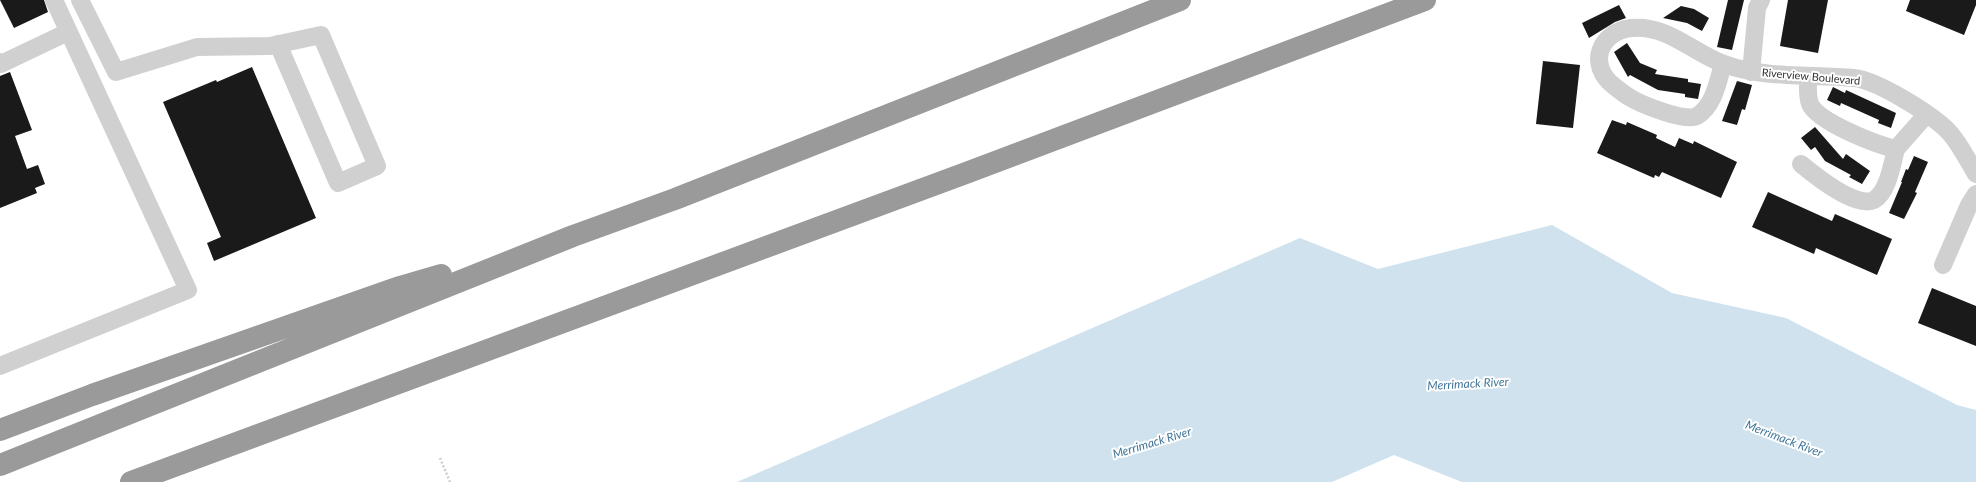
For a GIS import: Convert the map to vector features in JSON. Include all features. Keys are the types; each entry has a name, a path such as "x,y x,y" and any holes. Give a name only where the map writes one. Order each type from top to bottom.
{"highway":[{"path":"0,465 573,236 675,199 1180,0"},
{"path":"131,482 966,173 1425,0"},
{"path":"0,430 99,392 400,287 573,236"}],"street":[{"path":"0,366 188,290 54,0"},
{"path":"80,0 116,72 197,47 278,44 321,35 377,166 338,183 278,44"},
{"path":"1751,72 1757,8 1761,0"},
{"name":"Riverview Boulevard","path":"1723,64 1716,89 1705,110 1696,118 1685,118 1660,110 1629,97 1612,84 1601,71 1598,58 1603,43 1617,33 1631,28 1665,33 1723,64 1751,72 1856,78 1886,88 1949,132 1976,174"},
{"path":"0,62 1,64 68,32"},
{"path":"1808,76 1810,104 1820,115 1876,145 1896,149"},
{"path":"1800,164 1828,186 1857,199 1868,202 1874,200 1883,188 1896,149 1926,115"},
{"path":"1942,265 1976,194"}],"path":[{"path":"440,458 450,482"}],"water":[{"name":"Merrimack River","path":"1552,225 1672,293 1786,318 1957,405 1976,410 1976,482 1462,482 1394,455 1332,482 737,482 1300,238 1378,269"}],"building":[{"path":"0,0 44,0 48,12 14,28"},
{"path":"1728,0 1744,0 1732,50 1717,47"},
{"path":"1788,0 1828,0 1818,53 1780,46"},
{"path":"1910,0 1976,0 1976,5 1964,35 1906,11"},
{"path":"1619,5 1626,18 1615,22 1589,38 1582,23"},
{"path":"1681,6 1694,9 1709,18 1702,31 1687,23 1663,18"},
{"path":"1627,43 1640,63 1657,70 1655,74 1688,79 1688,82 1701,84 1698,99 1685,97 1685,94 1658,90 1630,75 1628,77 1614,52"},
{"path":"1543,61 1580,65 1573,128 1536,124"},
{"path":"252,67 316,218 214,261 207,243 221,237 163,102"},
{"path":"10,72 32,130 15,136 27,169 38,165 45,184 35,188 37,193 0,208 0,76"},
{"path":"1737,81 1752,85 1745,110 1742,109 1737,125 1722,121"},
{"path":"1833,87 1845,93 1846,90 1896,113 1891,128 1878,123 1879,120 1841,103 1840,106 1827,100"},
{"path":"1612,120 1626,125 1627,122 1657,135 1656,138 1675,147 1679,138 1693,144 1694,141 1737,162 1721,198 1662,172 1659,177 1655,175 1654,178 1597,153"},
{"path":"1815,127 1843,159 1846,154 1870,171 1862,184 1849,177 1851,175 1825,161 1815,147 1811,150 1801,138"},
{"path":"1914,156 1928,162 1915,192 1917,193 1904,219 1889,213 1906,169 1908,170"},
{"path":"1768,192 1832,221 1835,214 1892,239 1877,275 1816,248 1814,254 1752,227"},
{"path":"1932,288 1976,306 1976,346 1918,323"}]}
